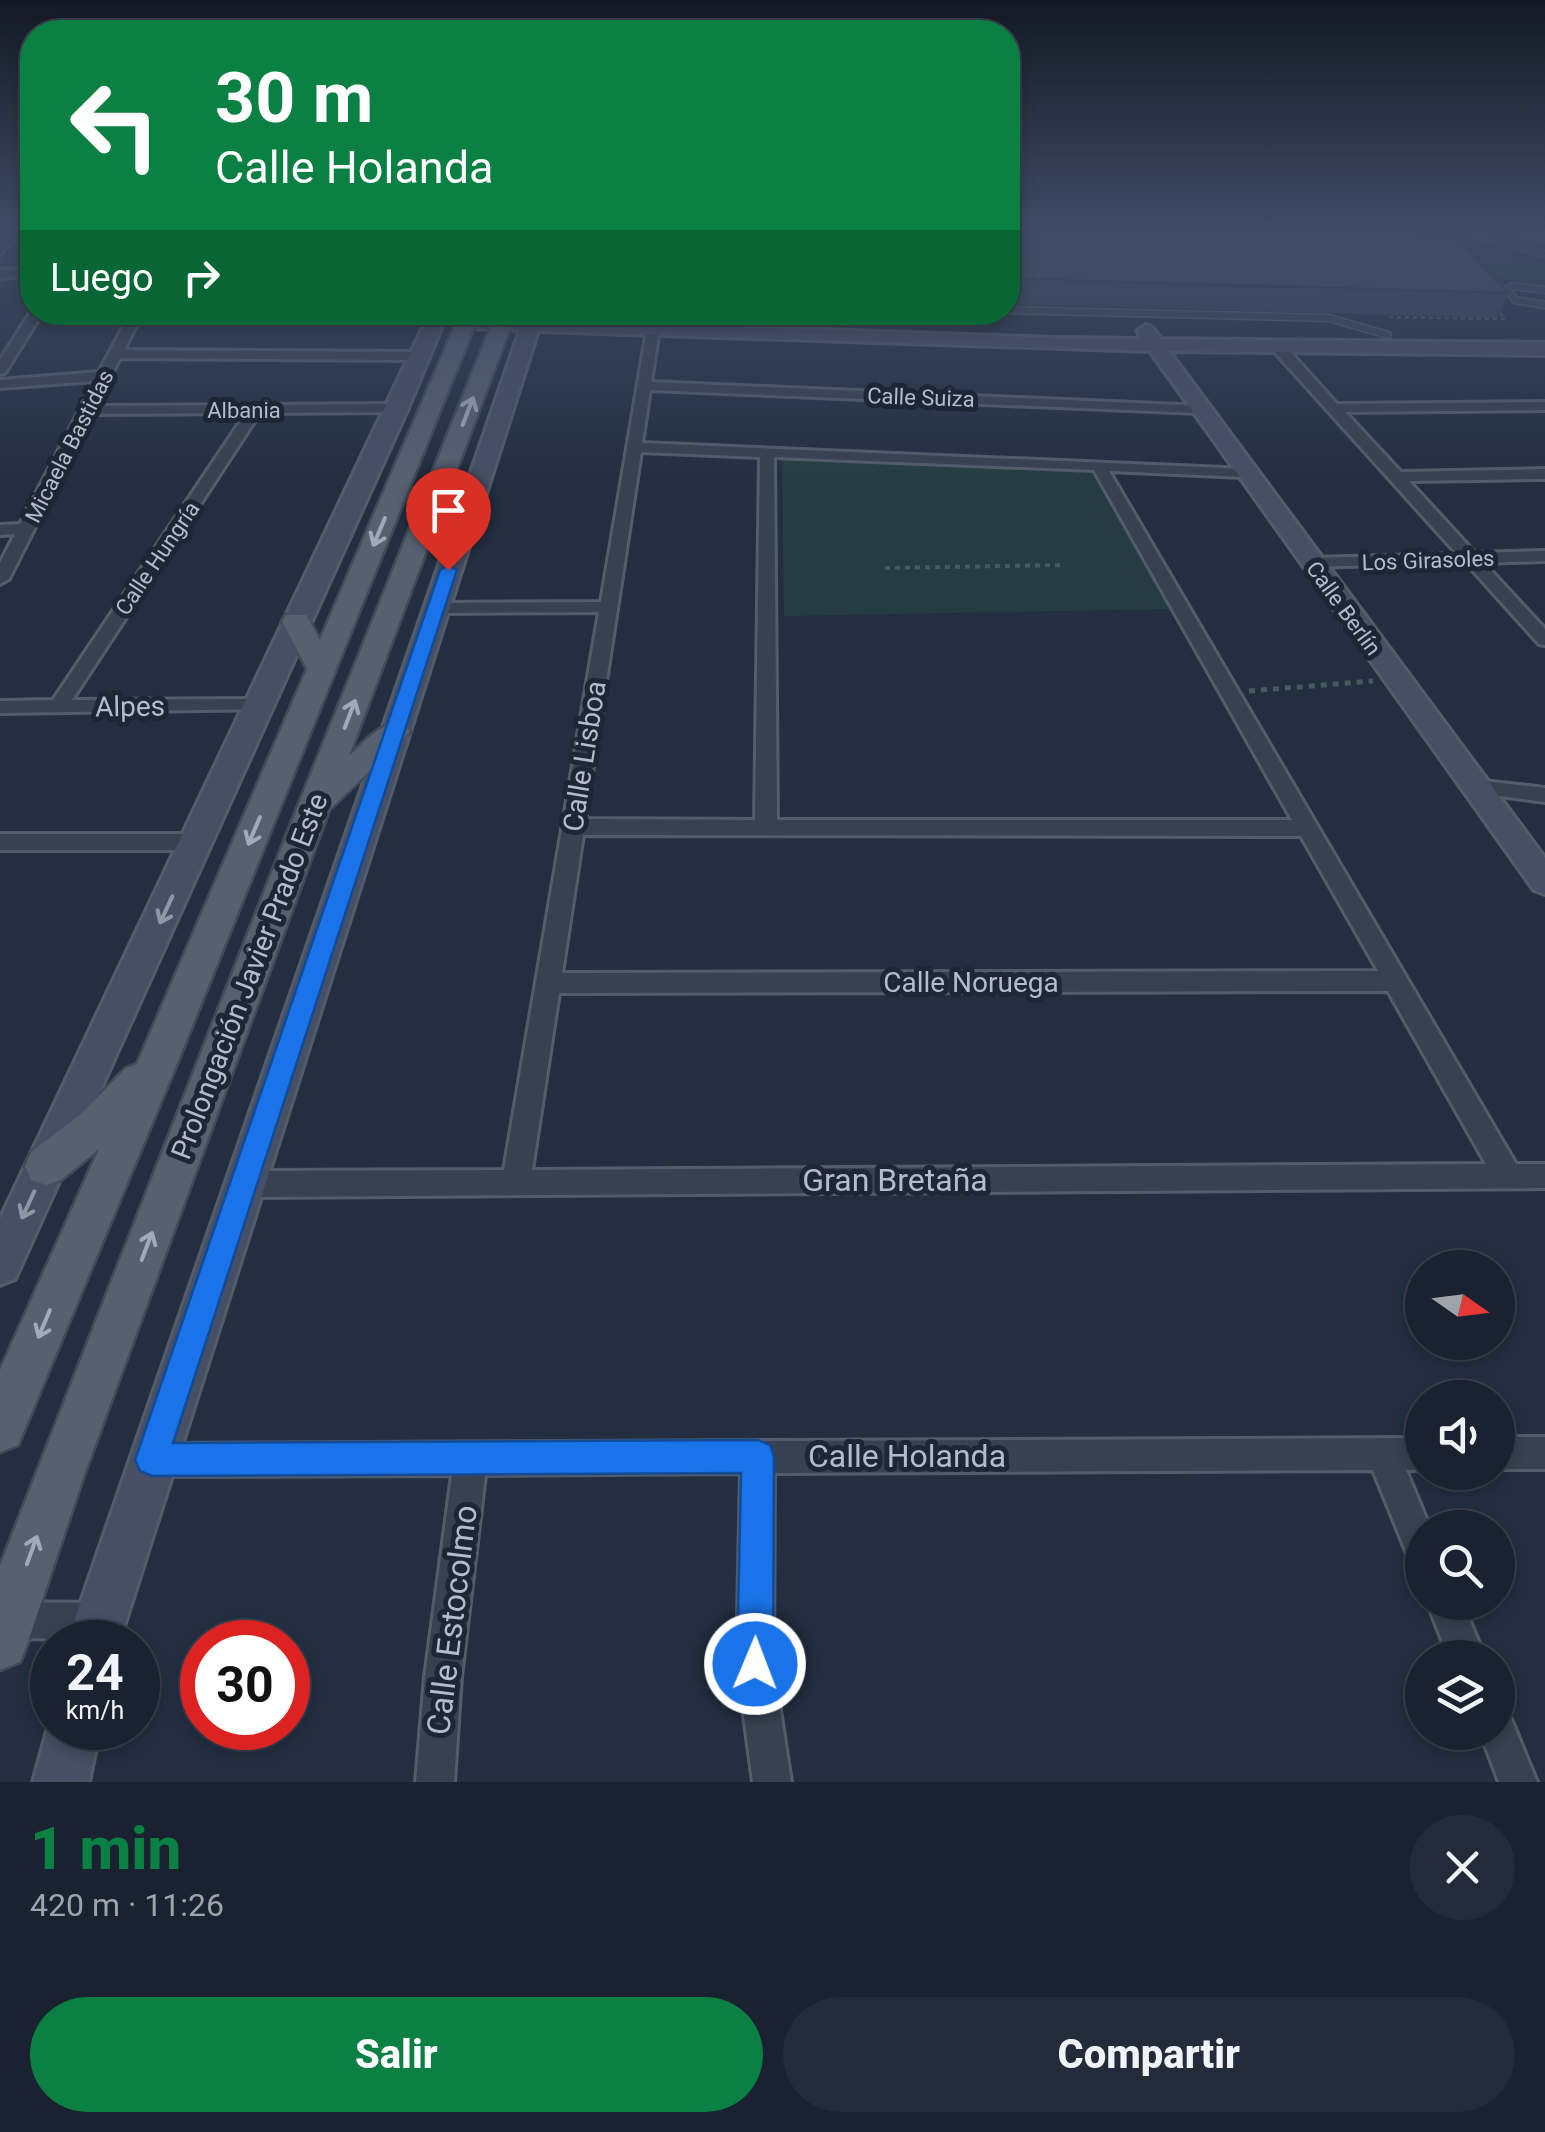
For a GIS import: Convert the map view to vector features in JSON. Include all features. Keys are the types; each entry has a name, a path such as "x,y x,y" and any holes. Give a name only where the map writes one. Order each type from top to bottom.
{"main road":[{"name":"Prolongación Javier Prado Este","path":"0,1426 322,668 490,325"},
{"name":"Prolongación Javier Prado Este","path":"2,1628 314,806 490,325"},
{"path":"296,621 322,668"},
{"path":"314,806 396,732"},
{"path":"46,1166 97,1126 158,1061"}],"street":[{"path":"0,370 29,325"},
{"name":"Micaela Bastidas","path":"0,579 130,325"},
{"path":"116,354 420,356 480,325"},
{"name":"Prolongación Javier Prado Este","path":"100,1620 436,608 492,325"},
{"name":"Calle Lisboa","path":"516,1182 634,446 659,325"},
{"path":"782,325 1150,338 1545,338"},
{"path":"888,325 1050,336"},
{"path":"1150,338 1278,347 1545,349"},
{"name":"Calle Berlín","path":"1150,338 1545,882"},
{"path":"1278,347 1545,640"},
{"path":"0,1265 420,356"},
{"path":"0,384 104,376"},
{"name":"Calle Suiza","path":"644,386 1198,409"},
{"path":"1335,408 1545,406"},
{"name":"Albania","path":"90,410 398,408"},
{"name":"Calle Hungría","path":"58,707 255,410"},
{"path":"634,446 1244,472"},
{"path":"766,827 767,452"},
{"path":"1099,466 1508,1176"},
{"path":"1397,477 1545,474"},
{"path":"0,530 26,528"},
{"name":"Los Girasoles","path":"1311,564 1545,556"},
{"path":"436,608 608,608"},
{"name":"Alpes","path":"0,707 260,705"},
{"path":"1475,787 1545,794"},
{"path":"573,827 1308,828"},
{"path":"0,842 198,842"},
{"name":"Calle Noruega","path":"548,983 1395,980"},
{"name":"Gran Bretaña","path":"244,1184 1545,1176"},
{"path":"1515,1454 1545,1453"},
{"path":"1384,1454 1406,1510"},
{"name":"Calle Holanda","path":"152,1460 1405,1454"},
{"path":"758,1457 755,1664 772,1782"},
{"name":"Calle Estocolmo","path":"435,1782 442,1676 471,1458"},
{"path":"2,1628 30,1629"},
{"path":"60,1782 68,1750"},
{"path":"1505,1750 1518,1782"}],"lane":[{"path":"1055,311 1329,318 1388,335"}],"path":[{"path":"1329,318 1505,319 1498,311"},
{"path":"885,568 1063,565"},
{"path":"1229,692 1396,679"}],"green space":[{"path":"782,458 1094,470 1173,609 784,616"}],"route":[{"path":"448,570 152,1460 758,1457 755,1664"}]}
